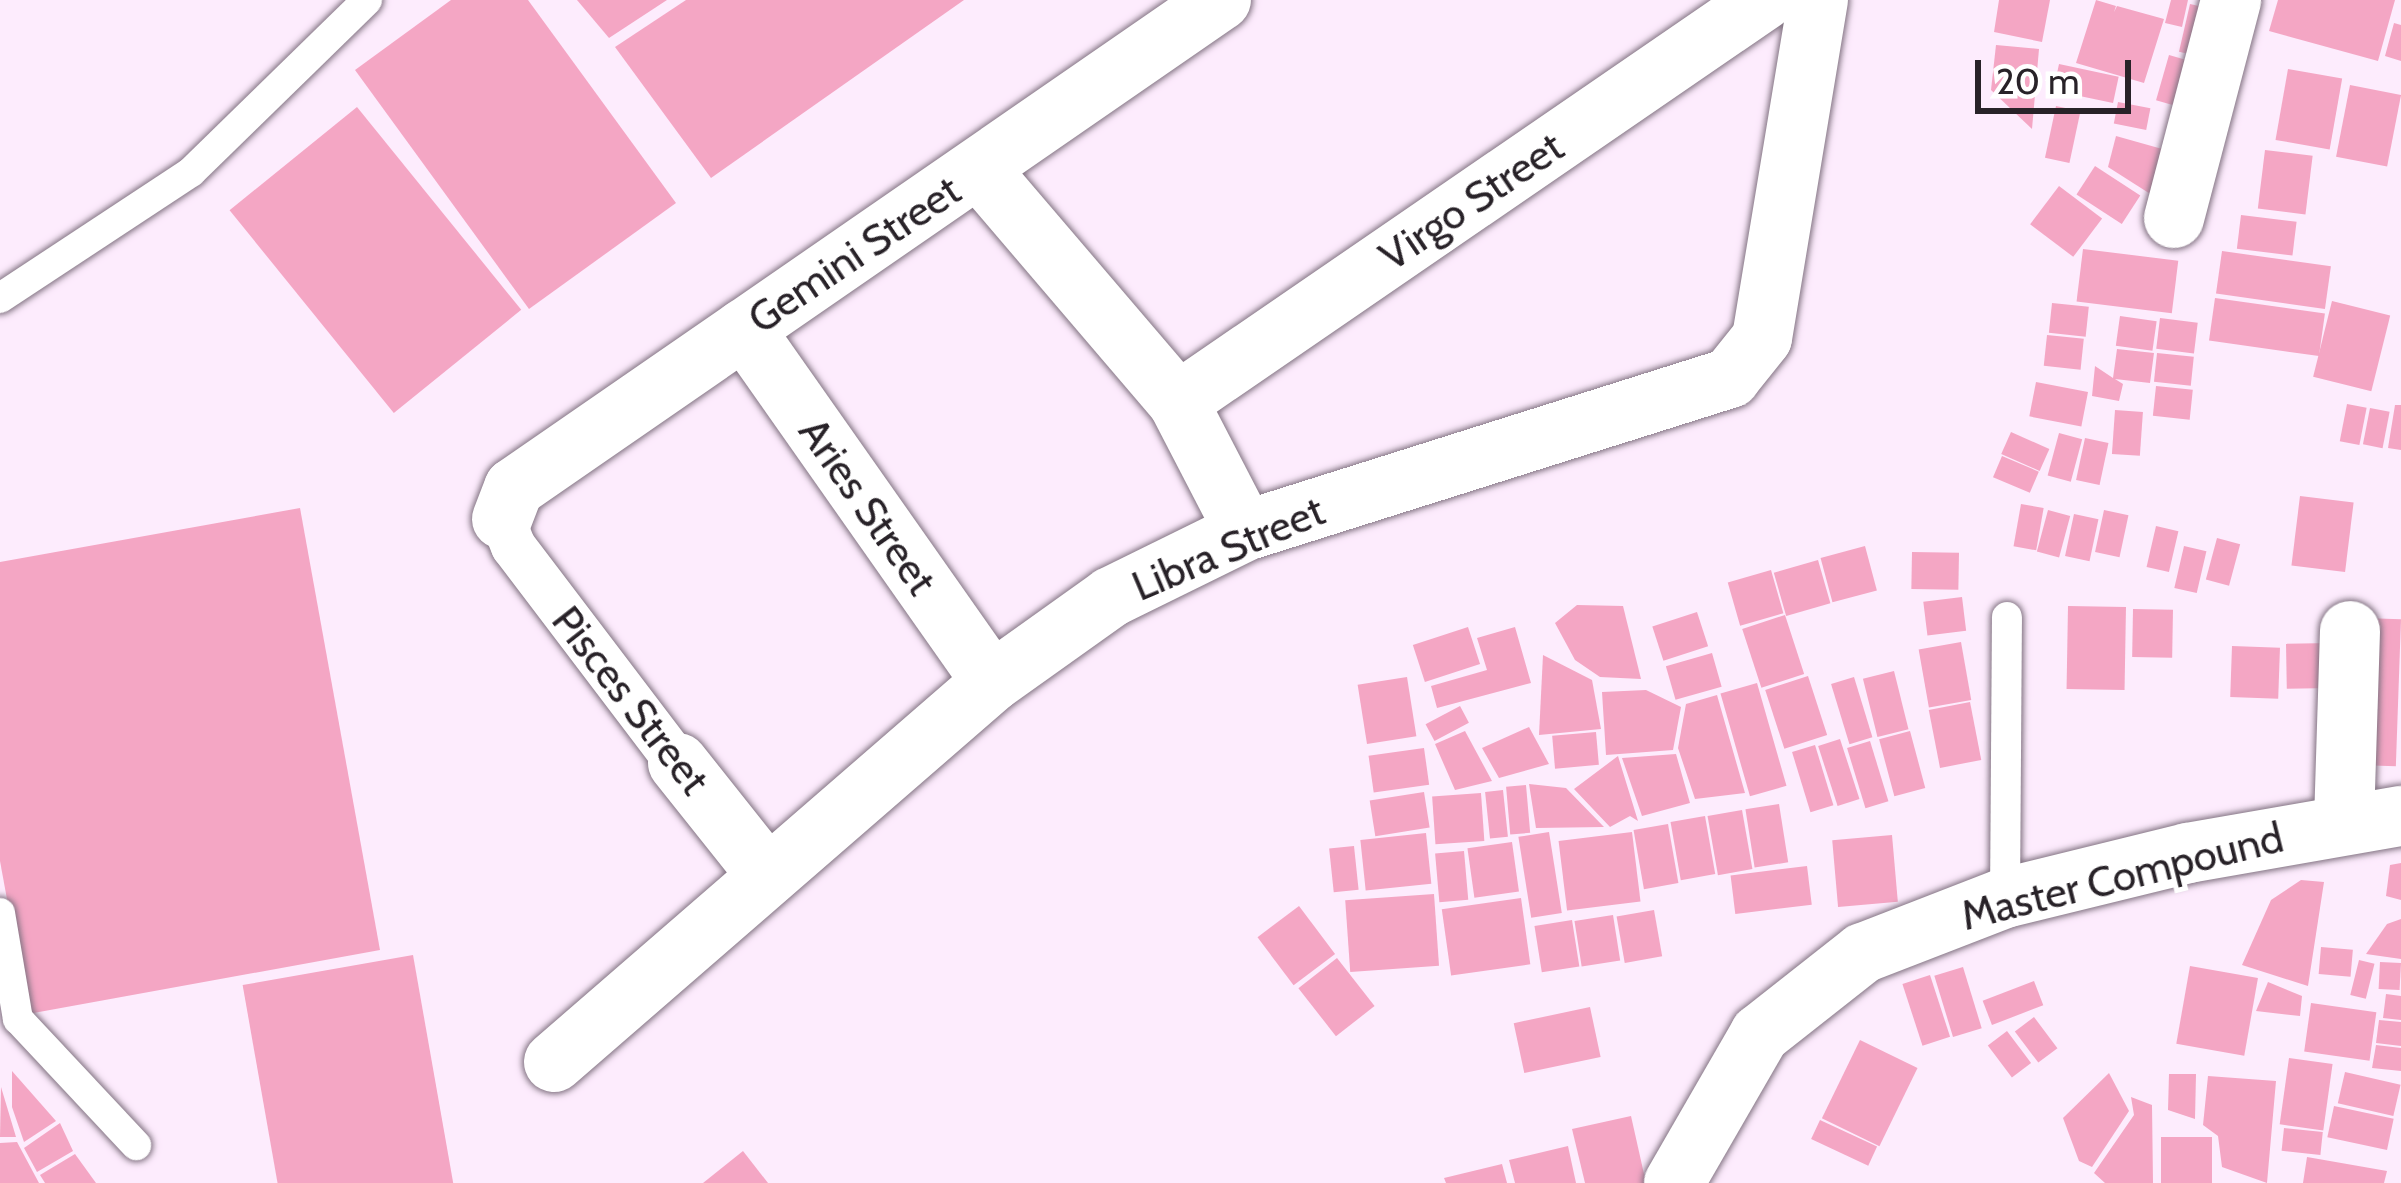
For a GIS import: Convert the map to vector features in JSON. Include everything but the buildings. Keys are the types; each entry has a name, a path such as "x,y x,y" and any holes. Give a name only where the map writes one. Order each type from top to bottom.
{"street":[{"name":"Gemini Street","path":"502,519 514,488 1221,0"},
{"name":"Virgo Street","path":"1178,402 1764,0"},
{"name":"Libra Street","path":"554,1062 992,682 1111,597 1245,531 1730,378 1762,338 1817,0"},
{"path":"2174,218 2231,0"},
{"path":"979,169 1178,402 1245,531"},
{"name":"Aries Street","path":"744,329 992,682"},
{"name":"Pisces Street","path":"502,519 513,546 768,876"},
{"path":"2350,631 2373,819"},
{"name":"Master Compound","path":"1674,1183 1760,1034 1863,953 2005,898 2373,819"}],"lane":[{"path":"0,298 191,172 367,0"},
{"path":"2005,898 2007,617"},
{"path":"0,913 18,1019 136,1145"}]}
